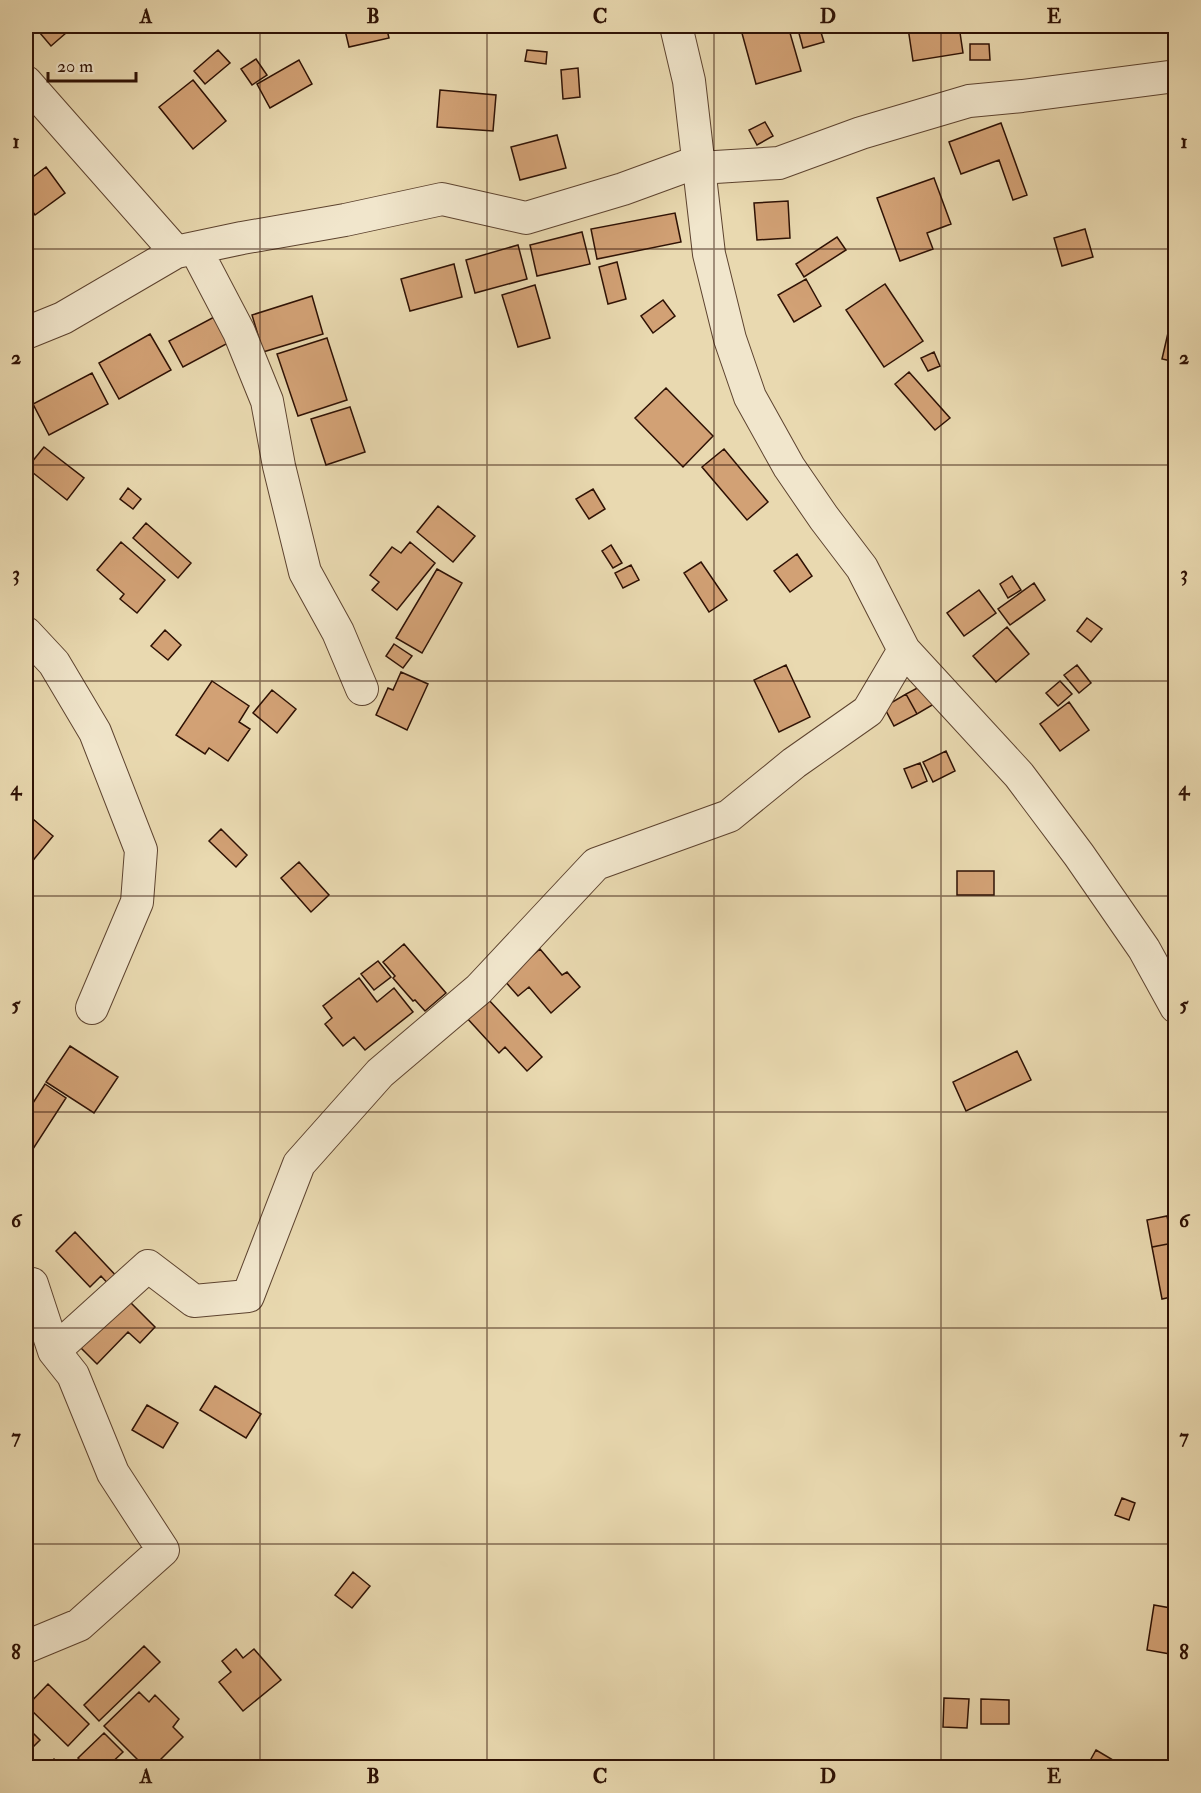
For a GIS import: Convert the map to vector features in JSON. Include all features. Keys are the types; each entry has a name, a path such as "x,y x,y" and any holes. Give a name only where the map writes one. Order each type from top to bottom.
{"street":[{"path":"676,26 689,81 710,254 730,339 750,397 789,467 862,568 904,650 1032,792 1144,949 1176,1007"},
{"path":"26,333 63,318 186,250 442,199 526,218 623,189 686,166 699,168 779,163 861,133 969,101 1176,76"},
{"path":"26,82 186,250 239,332 267,401 279,466 305,572 338,632 362,689"},
{"path":"26,633 54,663 95,732 141,850 137,902 92,1008"},
{"path":"54,1351 148,1266 194,1301 248,1296 299,1164 380,1072 479,989 596,864 729,816 794,763 868,711 904,650"},
{"path":"26,1288 32,1284 54,1351 73,1375 112,1473 163,1550 79,1626 26,1647"}],"building":[{"path":"34,26 74,26 51,46"},
{"path":"344,26 386,26 389,38 349,47"},
{"path":"740,26 788,26 801,71 756,84"},
{"path":"797,26 819,26 824,42 803,48"},
{"path":"959,26 963,53 913,61 908,28"},
{"path":"970,44 989,44 990,60 970,60"},
{"path":"218,50 230,63 205,84 194,71"},
{"path":"527,50 547,52 546,64 525,61"},
{"path":"256,59 267,75 252,85 241,69"},
{"path":"299,60 312,84 270,108 257,84"},
{"path":"578,68 580,97 563,99 561,70"},
{"path":"193,80 226,121 193,149 159,107"},
{"path":"440,90 496,95 493,131 437,127"},
{"path":"765,122 773,136 757,145 749,130"},
{"path":"1001,123 1027,195 1013,200 999,160 961,174 949,142"},
{"path":"557,135 566,168 520,180 511,147"},
{"path":"46,167 65,193 35,215 26,202 26,182"},
{"path":"934,178 951,224 927,233 933,249 900,261 877,198"},
{"path":"788,201 790,238 757,240 754,203"},
{"path":"675,213 681,242 597,259 591,229"},
{"path":"1085,229 1093,257 1062,266 1054,238"},
{"path":"582,232 590,264 537,276 530,245"},
{"path":"837,237 846,250 804,277 796,264"},
{"path":"518,245 527,279 475,293 466,260"},
{"path":"617,262 626,299 608,304 599,267"},
{"path":"454,264 462,297 410,311 401,279"},
{"path":"806,279 821,306 794,322 778,295"},
{"path":"885,284 923,341 884,367 846,310"},
{"path":"535,285 550,338 518,347 502,295"},
{"path":"312,296 323,334 263,352 252,315"},
{"path":"663,300 675,316 653,333 641,316"},
{"path":"216,316 230,342 183,367 169,341"},
{"path":"1168,333 1176,335 1176,362 1162,359"},
{"path":"150,334 171,370 119,399 99,363"},
{"path":"327,338 347,400 298,416 277,354"},
{"path":"934,352 940,366 928,371 921,358"},
{"path":"909,372 950,418 935,430 895,384"},
{"path":"92,373 108,404 49,435 33,404"},
{"path":"666,388 713,436 683,467 635,418"},
{"path":"350,407 365,452 326,465 311,419"},
{"path":"44,447 84,478 67,500 27,468"},
{"path":"724,449 768,502 747,520 702,467"},
{"path":"128,488 141,499 133,509 120,499"},
{"path":"593,489 605,509 589,519 576,499"},
{"path":"438,506 475,536 453,562 417,532"},
{"path":"146,523 191,563 178,578 133,538"},
{"path":"121,542 165,580 137,613 120,599 124,594 97,570"},
{"path":"410,542 435,563 397,610 372,590 379,582 370,575 392,547 401,553"},
{"path":"611,545 622,563 613,568 602,551"},
{"path":"797,554 812,576 790,592 774,571"},
{"path":"701,562 727,600 709,612 684,573"},
{"path":"631,565 639,580 623,588 615,573"},
{"path":"437,569 462,583 422,653 396,638"},
{"path":"1012,576 1021,590 1008,598 1000,584"},
{"path":"1034,583 1045,600 1010,625 998,609"},
{"path":"979,590 996,613 964,636 947,613"},
{"path":"1087,618 1102,629 1091,642 1077,631"},
{"path":"1007,627 1029,654 996,682 973,656"},
{"path":"165,630 181,645 168,660 151,646"},
{"path":"394,644 412,656 403,668 386,656"},
{"path":"786,665 810,717 779,732 754,680"},
{"path":"1077,665 1091,683 1079,693 1064,675"},
{"path":"401,672 428,684 407,730 376,715 388,688 393,690"},
{"path":"212,681 249,706 239,722 250,729 228,761 209,748 205,754 176,735"},
{"path":"1060,681 1072,694 1058,706 1046,693"},
{"path":"923,685 934,704 917,714 906,694"},
{"path":"272,690 296,709 277,733 253,713"},
{"path":"906,694 917,714 894,726 884,707"},
{"path":"1069,702 1089,730 1060,751 1040,724"},
{"path":"946,751 955,771 933,782 923,762"},
{"path":"920,763 927,781 912,788 904,769"},
{"path":"33,819 53,836 26,869 26,826"},
{"path":"221,829 247,855 236,867 209,841"},
{"path":"299,862 329,895 311,912 281,878"},
{"path":"957,871 994,871 994,895 957,895"},
{"path":"404,944 446,993 425,1011 393,978 395,976 383,962"},
{"path":"540,949 562,975 567,972 580,987 551,1013 529,987 518,996 504,980"},
{"path":"378,961 391,977 374,990 361,974"},
{"path":"359,978 377,1002 394,988 413,1012 365,1050 354,1037 343,1046 325,1024 332,1018 323,1006"},
{"path":"487,998 542,1057 527,1071 505,1047 499,1053 466,1017"},
{"path":"70,1046 118,1077 94,1113 46,1082"},
{"path":"1017,1051 1031,1080 966,1111 953,1082"},
{"path":"45,1084 66,1098 33,1149 26,1144 26,1114"},
{"path":"1167,1216 1173,1243 1152,1247 1147,1220"},
{"path":"75,1232 121,1281 113,1289 101,1276 90,1287 56,1251"},
{"path":"1176,1243 1176,1296 1162,1299 1152,1247"},
{"path":"123,1295 155,1327 140,1343 128,1332 97,1364 76,1343"},
{"path":"215,1386 261,1414 246,1438 200,1410"},
{"path":"147,1405 178,1423 163,1448 132,1430"},
{"path":"1122,1498 1135,1503 1129,1520 1115,1515"},
{"path":"353,1572 370,1586 352,1608 335,1595"},
{"path":"1154,1605 1176,1609 1176,1655 1147,1650"},
{"path":"144,1646 160,1662 99,1721 84,1705"},
{"path":"236,1649 243,1658 254,1649 281,1680 243,1711 219,1682 231,1672 222,1661"},
{"path":"48,1684 89,1724 68,1746 27,1706"},
{"path":"139,1692 149,1702 155,1695 179,1719 173,1727 183,1737 152,1768 146,1768 104,1726"},
{"path":"944,1698 969,1699 967,1728 943,1727"},
{"path":"981,1699 1009,1700 1009,1724 981,1724"},
{"path":"26,1726 40,1740 27,1753 26,1751"},
{"path":"104,1733 123,1752 106,1768 88,1768 78,1758"},
{"path":"1096,1750 1113,1760 1109,1768 1086,1768"},
{"path":"54,1759 63,1768 45,1768"}]}
